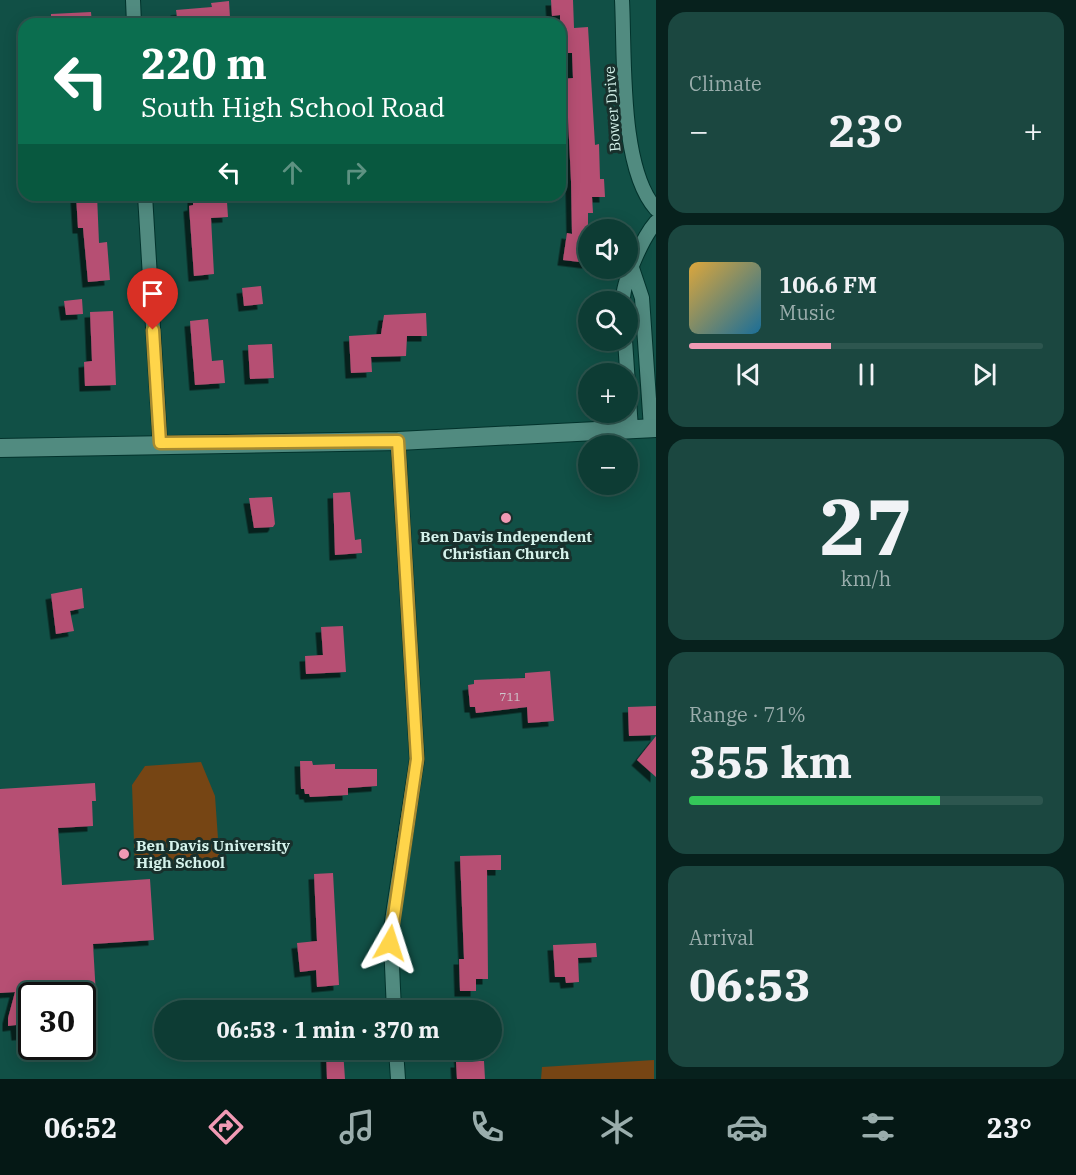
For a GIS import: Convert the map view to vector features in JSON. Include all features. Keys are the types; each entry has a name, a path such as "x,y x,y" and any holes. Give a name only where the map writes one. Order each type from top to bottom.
{"street":[{"path":"133,0 134,18"},
{"name":"Bower Drive","path":"622,0 631,155 643,190 656,209"},
{"path":"145,201 160,443"},
{"path":"638,254 648,231 656,222"},
{"path":"0,448 160,443 398,441 653,428 642,298 636,279"},
{"path":"626,351 631,429"},
{"path":"393,1000 390,943 392,921 417,759 398,441"},
{"path":"397,1060 398,1079"}],"shaded area":[{"path":"201,762 215,796 220,867 135,870 132,785 145,766"},
{"path":"654,1060 654,1079 541,1079 542,1067"}],"building":[{"path":"551,0 573,0 574,28 588,27 595,145 599,144 600,179 604,179 605,197 592,197 593,213 588,213 588,219 578,219 578,262 563,260 567,233 572,234 566,79 573,78 572,53 568,53 568,49 566,49 566,18 560,18 560,15 552,16"},
{"path":"229,1 230,18 177,18 176,10 212,7 211,3"},
{"path":"91,12 92,18 51,18 51,14"},
{"path":"76,201 97,201 99,243 107,242 110,280 88,282 83,228 78,228"},
{"path":"193,201 227,202 228,217 211,218 214,274 194,276 189,206 193,205"},
{"path":"261,286 263,304 244,306 242,288"},
{"path":"82,299 83,314 66,315 64,301"},
{"path":"113,311 116,385 85,386 84,362 92,361 90,312"},
{"path":"426,313 427,336 407,336 406,356 371,357 372,372 351,373 349,336 381,334 384,315"},
{"path":"208,319 212,361 223,360 225,383 195,385 190,321"},
{"path":"272,344 274,378 250,379 248,345"},
{"path":"350,492 355,540 361,539 362,553 335,555 333,493"},
{"path":"272,497 275,524 273,527 254,528 249,498"},
{"path":"82,588 84,608 70,611 74,631 56,634 51,594"},
{"path":"343,626 346,672 306,674 305,656 323,655 321,627"},
{"path":"550,671 554,721 528,723 527,707 476,713 475,707 470,707 468,685 474,684 474,680 525,678 525,673"},
{"path":"656,706 656,735 629,736 628,707"},
{"path":"656,736 656,777 637,760"},
{"path":"300,761 312,761 313,765 335,764 335,769 377,769 377,786 348,788 348,795 310,797 309,794 305,794 304,789 301,789"},
{"path":"95,783 96,801 92,801 93,826 58,828 62,885 150,879 154,940 93,944 95,982 18,982 18,1035 16,1025 8,1026 15,992 0,993 0,789"},
{"path":"501,855 501,870 487,870 488,979 476,979 476,991 460,991 459,959 464,959 460,856"},
{"path":"333,873 339,985 317,987 316,970 300,972 297,943 317,941 314,874"},
{"path":"596,943 597,957 578,958 579,982 566,983 565,977 555,977 553,945"},
{"path":"326,1060 344,1060 345,1079 327,1079"},
{"path":"460,1060 484,1061 485,1079 457,1079 456,1062 460,1062"}],"place":[{"name":"Ben Davis Independent Christian Church","path":"506,518"},
{"name":"Ben Davis University High School","path":"124,854"}],"route":[{"path":"153,330 160,443 398,441 417,759 390,943"}]}
